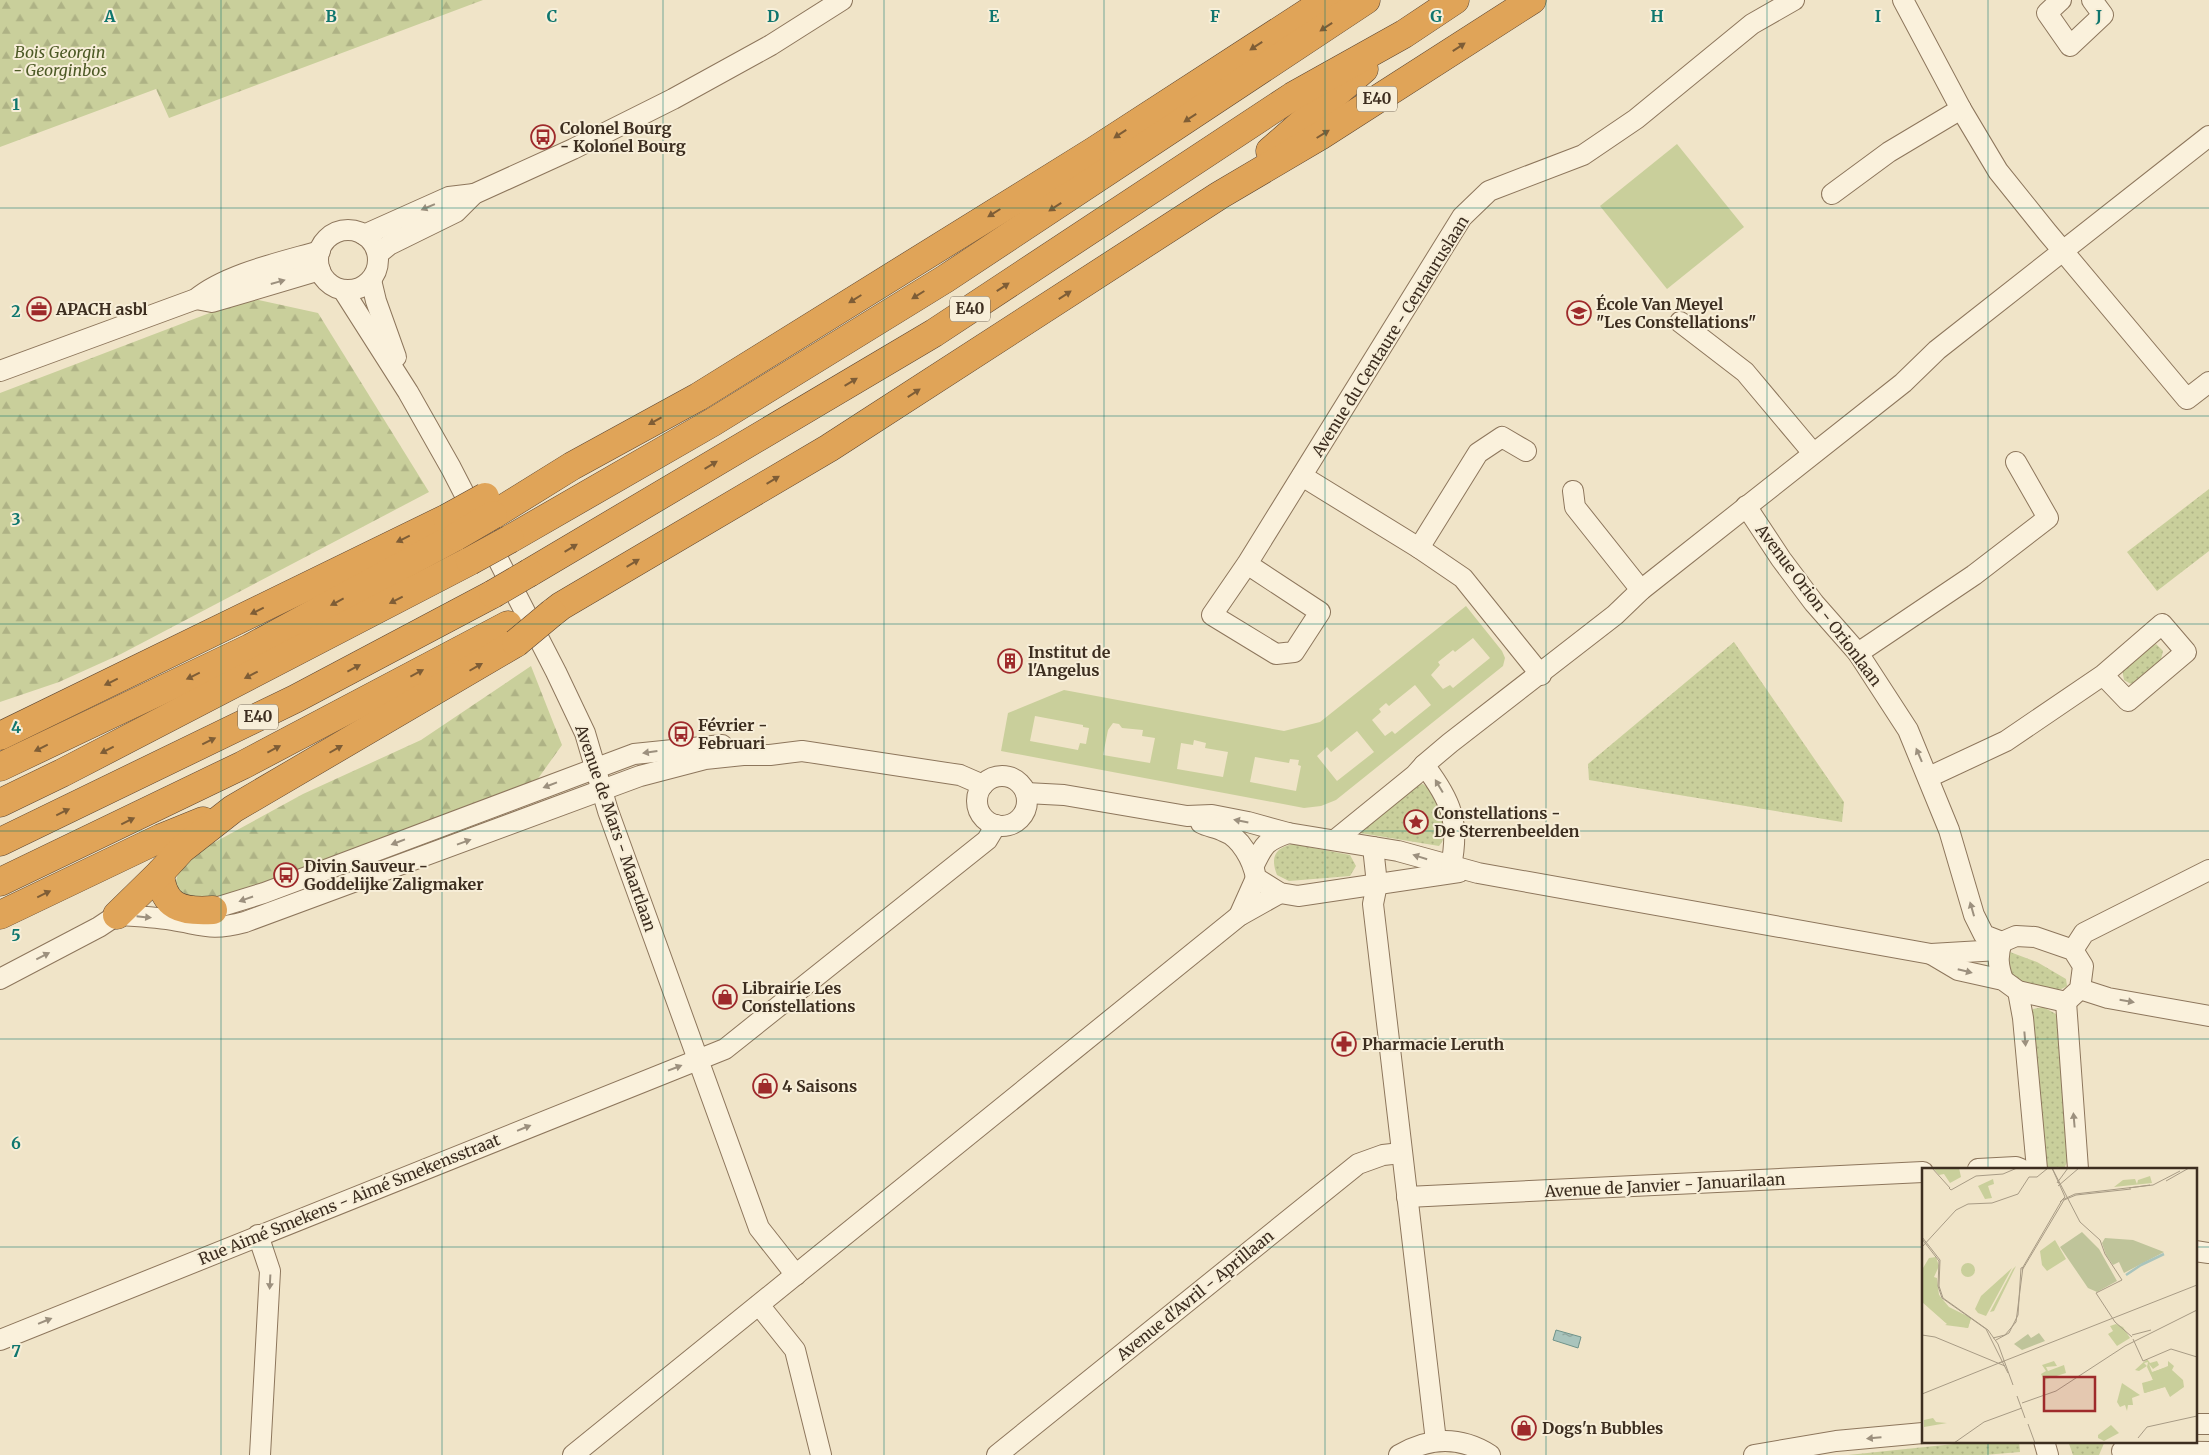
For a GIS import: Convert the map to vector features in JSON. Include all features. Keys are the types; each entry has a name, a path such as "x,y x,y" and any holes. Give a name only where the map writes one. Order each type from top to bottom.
{"highway":[{"path":"0,768 250,648 489,506 572,466 698,397 1094,151 1327,0"},
{"name":"E40","path":"0,803 70,769 470,561 713,422 945,279 1366,0"},
{"name":"E40","path":"10,838 295,699 493,594 934,333 1293,96 1404,34 1454,0"},
{"name":"E40","path":"0,915 161,838 233,808 512,634 828,448 1220,195 1320,136 1532,0"},
{"name":"E40","path":"1220,195 1404,34"},
{"path":"0,736 452,527"},
{"name":"E40","path":"0,882 243,766 512,634"},
{"path":"117,915 182,849 233,808"},
{"path":"160,873 161,884 175,907 186,910 212,910"}],"street":[{"path":"364,235 449,197 474,194 573,149 673,99 771,45 842,0"},
{"name":"Avenue du Centaure - Centauruslaan","path":"1247,564 1320,612 1294,652 1276,654 1212,615 1247,564 1462,217 1489,191 1583,155 1636,120 1752,24 1794,0"},
{"path":"1903,0 1961,109 1998,170 2063,251 2187,398 2209,382"},
{"path":"2061,0 2047,13 2070,46 2103,15 2092,0"},
{"path":"1832,194 1889,152 1961,109"},
{"path":"1335,840 1415,775 1450,743 1541,675 1615,615 1640,590 1903,383 1936,350 2208,139"},
{"path":"378,254 389,245 456,212 474,194"},
{"path":"339,232 356,232 364,235 375,247 378,254 377,268 371,280 358,288 343,290 329,283 320,260 331,236 339,232"},
{"path":"0,371 196,300 208,289 264,267 320,260"},
{"name":"Avenue de Mars - Maartlaan","path":"371,280 376,301 408,392"},
{"name":"Avenue de Mars - Maartlaan","path":"343,290 408,392 451,468 556,672 585,733 602,791 759,1228 796,1275"},
{"path":"1680,322 1745,372 1813,453"},
{"path":"1419,548 1478,453 1502,437 1526,451"},
{"path":"1858,653 1974,575 2048,518 2016,462"},
{"path":"1302,476 1419,548 1463,578 1541,675"},
{"path":"1573,491 1575,507 1640,590"},
{"name":"Avenue Orion - Orionlaan","path":"1746,506 1781,559 1814,603 1858,653 1908,730 1929,777 1949,830 1974,915 1984,935 2001,946"},
{"path":"1929,777 2006,741 2103,675"},
{"path":"171,920 212,910 264,893 634,754 768,741 802,750 960,775 983,785"},
{"path":"0,979 99,927 117,915 171,920 204,928 225,927 245,922 640,776 705,759 743,755 770,755 802,750"},
{"path":"1424,765 1451,806 1459,868"},
{"path":"996,777 1010,777 1017,781 1026,793 1026,808 1017,821 1003,826 996,825 984,818 977,805 979,791 983,785 996,777"},
{"path":"1026,793 1064,795 1187,816 1212,815 1288,833 1398,851 1459,868 1931,954 2001,946 2016,936 2035,937 2073,950 2083,966 2073,995 2078,1168"},
{"path":"1187,816 1208,827 1224,831 1236,839 1255,872 1280,893 1298,896 1377,884 1459,868"},
{"name":"Rue Aimé Smekens - Aimé Smekensstraat","path":"0,1340 725,1049 987,840 996,825"},
{"path":"1239,916 1260,852 1270,840 1288,833"},
{"path":"1373,847 1377,884 1373,904 1436,1441"},
{"path":"2073,950 2084,933 2209,870"},
{"path":"573,1455 1239,916 1280,893"},
{"path":"2001,946 1997,964 2010,985 2023,1018 2037,1168"},
{"path":"1931,954 1958,970 2010,985 2073,995 2108,998 2209,1016"},
{"name":"Avenue d'Avril - Aprillaan","path":"998,1455 1358,1164 1383,1155 1401,1153"},
{"path":"1997,1168 2018,1168"},
{"name":"Avenue de Janvier - Januarilaan","path":"1407,1197 1922,1172"},
{"path":"258,1235 270,1271 260,1455"},
{"path":"2196,1251 2209,1253"},
{"path":"759,1305 795,1350 821,1455"},
{"path":"2196,1424 2209,1424"},
{"path":"1754,1455 1790,1452 1836,1441 1922,1433"},
{"path":"1399,1455 1422,1444 1436,1441 1466,1443 1490,1455"},
{"path":"2044,1442 2048,1455"},
{"path":"2122,1449 2209,1452"}],"green space":[{"name":"Bois Georgin - Georginbos","path":"0,0 483,0 169,118 156,89 0,147"},
{"path":"1677,144 1744,227 1667,289 1600,206"},
{"path":"249,298 318,313 429,492 121,654 59,682 0,702 0,393"},
{"path":"2209,489 2209,551 2157,591 2127,552"},
{"path":"1466,606 1502,651 1505,658 1503,666 1336,800 1321,806 1304,808 1001,751 1008,713 1064,690 1284,731 1320,722","holes":["1473,638 1490,658 1453,688 1450,685 1443,689 1431,675 1440,665 1438,662 1453,650 1455,652","1415,685 1431,705 1395,734 1392,731 1385,736 1372,720 1381,712 1379,709 1386,703 1389,706","1035,716 1083,725 1083,727 1089,728 1086,744 1080,743 1078,750 1030,741","1113,723 1119,724 1122,728 1143,730 1142,736 1155,738 1150,763 1103,755 1108,730","1357,731 1374,752 1337,781 1317,756 1327,747 1331,752","1194,740 1206,743 1205,748 1228,752 1223,777 1177,769 1181,743 1193,745","1255,757 1289,763 1290,759 1299,760 1298,765 1301,766 1296,791 1250,782"]},
{"path":"1734,642 1844,802 1842,822 1589,780 1588,764"},
{"path":"2156,644 2163,651 2160,663 2131,684 2124,680 2122,669"},
{"path":"531,666 562,745 537,780 223,900 194,903 177,890 176,881 179,870 195,853 303,794 421,740"},
{"path":"1423,784 1435,794 1443,813 1445,835 1439,846 1360,833 1356,829 1411,786"},
{"path":"1293,844 1350,855 1356,866 1350,876 1289,881 1277,875 1274,858 1282,848"},
{"path":"2010,952 2037,962 2066,979 2067,986 2053,991 2045,991 2030,987 2016,979 2008,969 2004,959"},
{"path":"2043,1007 2056,1014 2069,1157 2064,1168 2048,1168 2045,1166 2029,1015 2033,1009"},
{"path":"1973,1442 2019,1442 2020,1452 1984,1455 1848,1455"},
{"path":"2068,1442 2105,1442 2099,1455 2073,1455"}],"water":[{"path":"1556,1330 1581,1337 1578,1348 1553,1340"}],"place":[{"name":"Colonel Bourg - Kolonel Bourg","path":"543,137"},
{"name":"APACH asbl","path":"39,309"},
{"name":"École Van Meyel \"Les Constellations\"","path":"1579,313"},
{"name":"Institut de l'Angelus","path":"1010,661"},
{"name":"Février - Februari","path":"681,734"},
{"name":"Constellations - De Sterrenbeelden","path":"1416,822"},
{"name":"Divin Sauveur - Goddelijke Zaligmaker","path":"286,875"},
{"name":"Librairie Les Constellations","path":"725,997"},
{"name":"Pharmacie Leruth","path":"1344,1044"},
{"name":"4 Saisons","path":"765,1086"},
{"name":"Dogs'n Bubbles","path":"1524,1428"}]}
